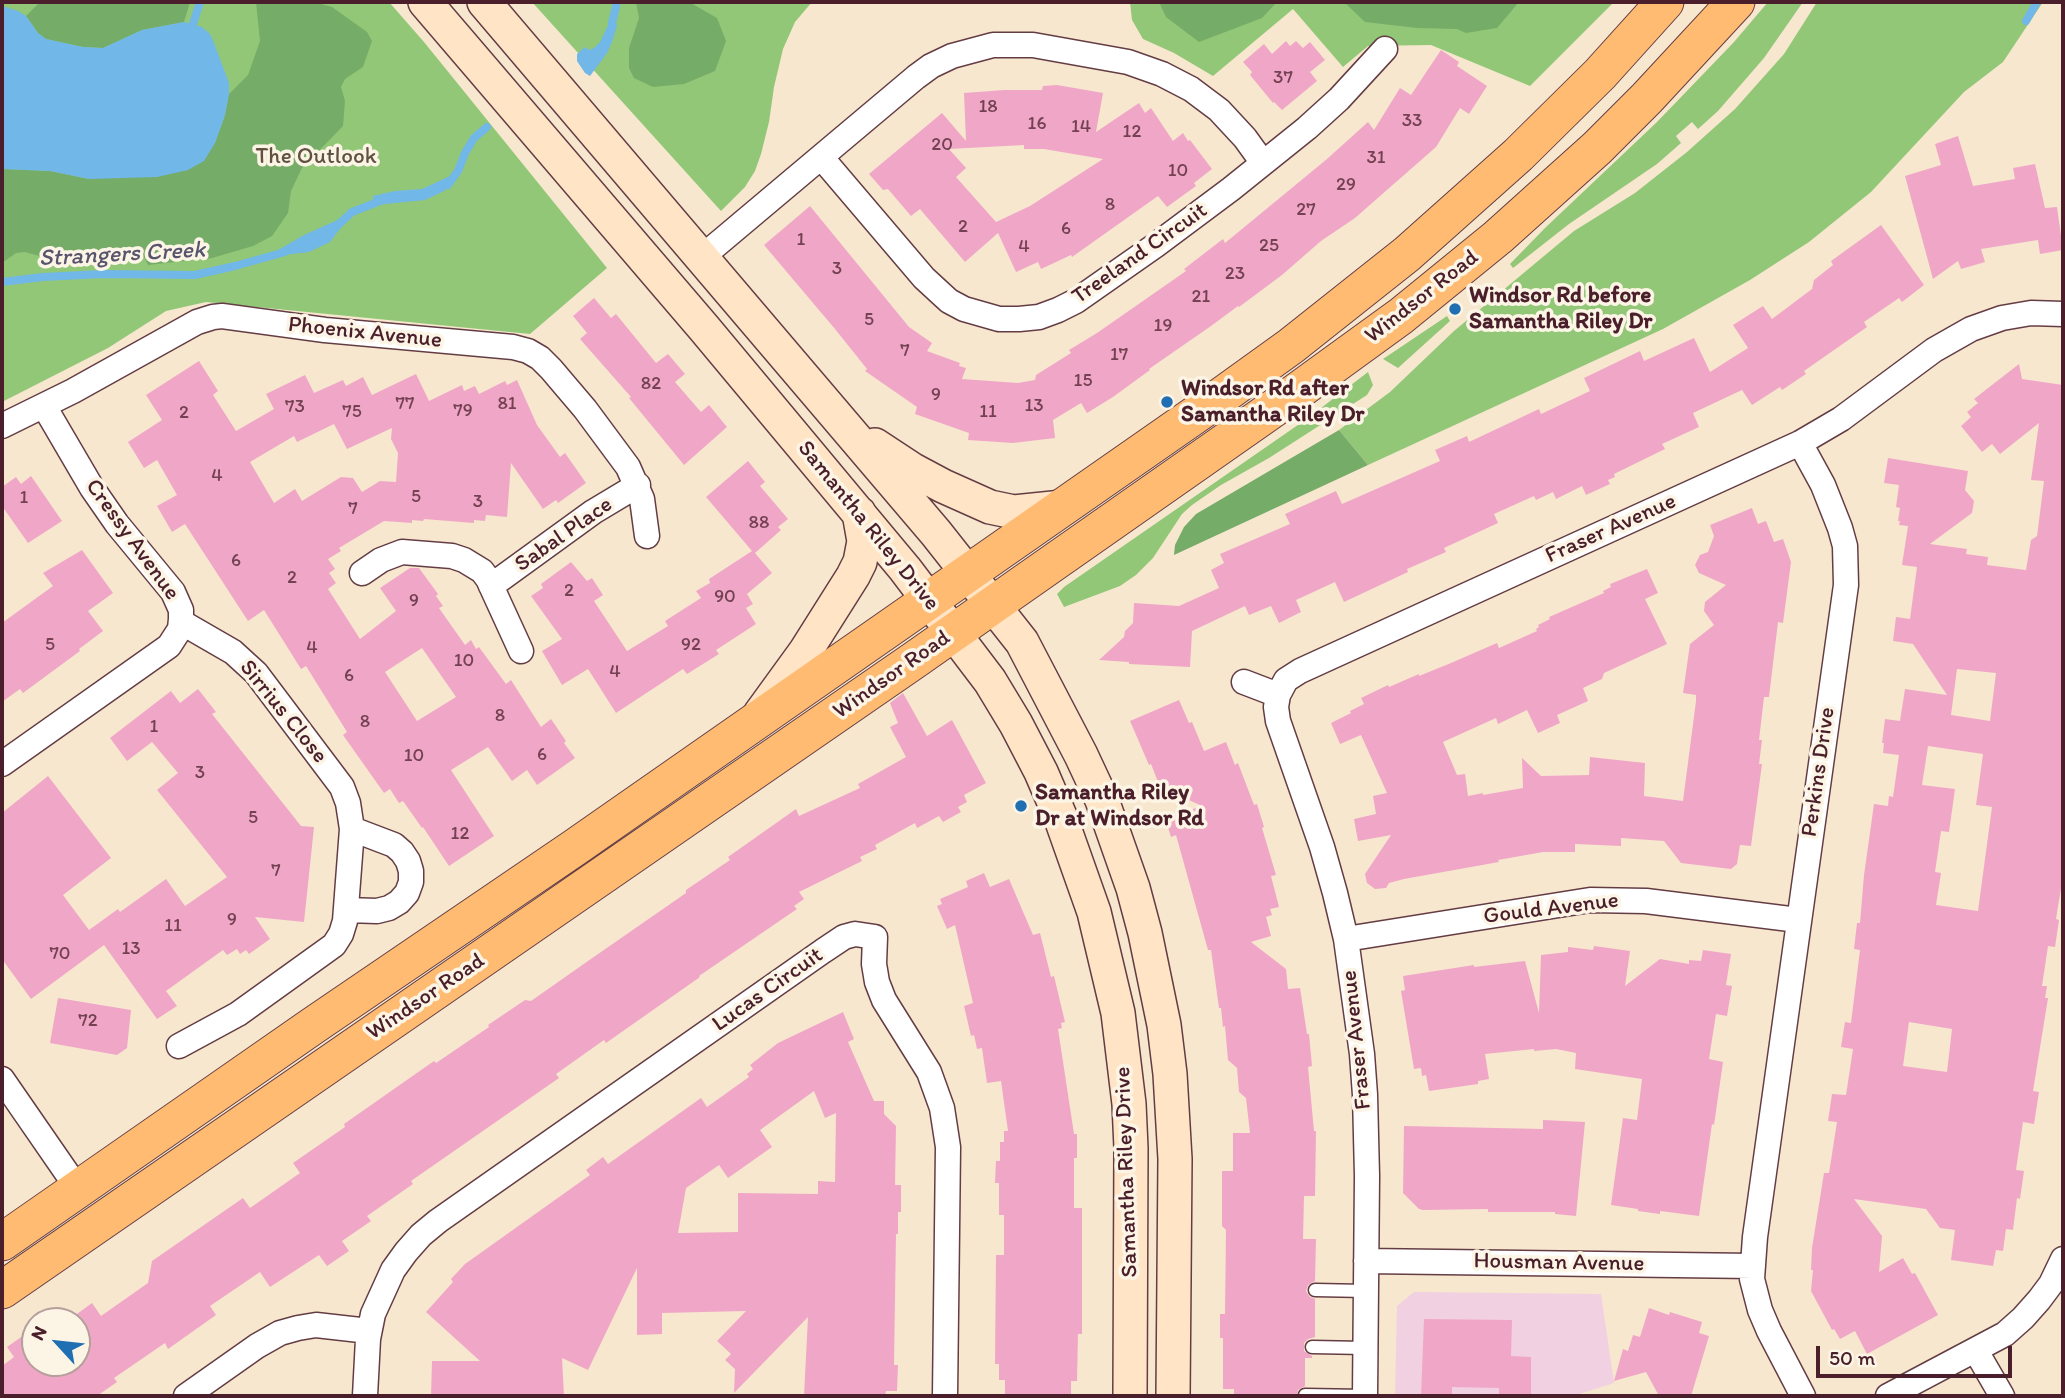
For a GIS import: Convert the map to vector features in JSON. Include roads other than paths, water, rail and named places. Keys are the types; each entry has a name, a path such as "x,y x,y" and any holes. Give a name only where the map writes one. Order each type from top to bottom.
{"main road":[{"name":"Samantha Riley Drive","path":"425,2 549,145 929,600 990,681 1041,772 1080,870 1106,959 1118,1013 1131,1148 1130,1396"},
{"name":"Samantha Riley Drive","path":"484,2 936,533 1022,642 1059,711 1102,800 1133,888 1155,973 1164,1025 1174,1118 1173,1396"},
{"name":"Windsor Road","path":"2,1242 755,722 1280,354 1407,254 1518,155 1600,74 1665,2"},
{"name":"Windsor Road","path":"2,1290 1314,380 1439,286 1507,229 1597,148 1736,2"},
{"path":"839,419 913,470 978,503 1014,512 1063,507"},
{"path":"755,722 805,652 860,562 864,530 859,513"}],"street":[{"path":"702,257 916,77 951,56 973,49 1009,44 1033,45 1146,67 1191,89 1219,110 1245,138 1263,163"},
{"name":"Treeland Circuit","path":"821,158 936,290 964,309 980,314 999,318 1039,317 1076,301 1156,245 1263,163 1339,99 1385,49"},
{"path":"1800,443 1841,419 1934,350 1970,329 2002,318 2031,313 2063,314"},
{"name":"Phoenix Avenue","path":"2,426 116,368 197,322 213,317 340,332 513,346 540,358 551,369 628,467 638,485 648,536"},
{"name":"Cressy Avenue","path":"2,764 169,646 176,638 181,622 181,610 173,592 117,524 86,478 44,406"},
{"name":"Fraser Avenue","path":"1365,1396 1365,1095 1357,1012 1346,939 1322,848 1278,721 1278,695 1286,680 1300,671 1800,443"},
{"name":"Perkins Drive","path":"1800,443 1823,485 1840,528 1845,546 1846,585 1798,920 1753,1266 1754,1292 1760,1310 1803,1396"},
{"name":"Sabal Place","path":"491,586 593,512 638,485"},
{"name":"Sabal Place","path":"362,573 381,560 402,552 452,556 464,560 482,572 491,586 521,650"},
{"name":"Sirrius Close","path":"179,1046 238,1014 334,945 341,934 346,909 352,829 348,803 342,787 256,673 233,652 181,622"},
{"path":"1244,682 1278,695"},
{"path":"346,909 377,911 389,908 407,893 411,882 408,861 402,852 394,845 352,829"},
{"name":"Gould Avenue","path":"1346,939 1590,900 1646,901 1798,920"},
{"name":"Lucas Circuit","path":"365,1396 365,1364 373,1314 393,1270 406,1252 438,1220 844,937 855,934 875,937 874,964 884,1000 929,1072 942,1108 948,1147 945,1396"},
{"path":"2,1079 78,1189"},
{"path":"1888,1396 2005,1334 2024,1318 2051,1284 2063,1258"},
{"name":"Housman Avenue","path":"1366,1261 1753,1266"},
{"path":"186,1396 280,1333 316,1325 369,1331"},
{"path":"1976,1350 2002,1396"}],"lane":[{"path":"1315,1290 1366,1291"},
{"path":"1312,1347 1365,1348"},
{"path":"1305,1395 1365,1396"}],"water":[{"path":"2,6 26,16 46,39 83,47 103,48 142,30 184,22 202,27 210,34 229,83 225,115 215,143 204,161 188,170 157,177 89,179 50,171 2,169"},
{"path":"614,13 617,26 612,42 590,76 577,61 577,54 585,47 589,50 594,48 600,42"},
{"path":"450,176 458,176 444,191 425,200 373,204 373,196 422,189"},
{"path":"342,218 345,222 330,242 309,252 275,256 278,250 304,235"}],"waterway":[{"path":"193,24 200,2"},
{"name":"Strangers Creek","path":"612,23 617,2"},
{"path":"2026,21 2037,2"},
{"name":"Strangers Creek","path":"448,185 474,138 487,127"},
{"name":"Strangers Creek","path":"337,226 352,212 383,200"},
{"name":"Strangers Creek","path":"2,282 103,274 195,275 285,252"}],"place":[{"name":"Windsor Rd before Samantha Riley Dr","path":"1455,309"},
{"name":"Windsor Rd after Samantha Riley Dr","path":"1167,402"},
{"name":"Samantha Riley Dr at Windsor Rd","path":"1021,806"}],"park label":[{"name":"The Outlook","path":"316,157"}]}
